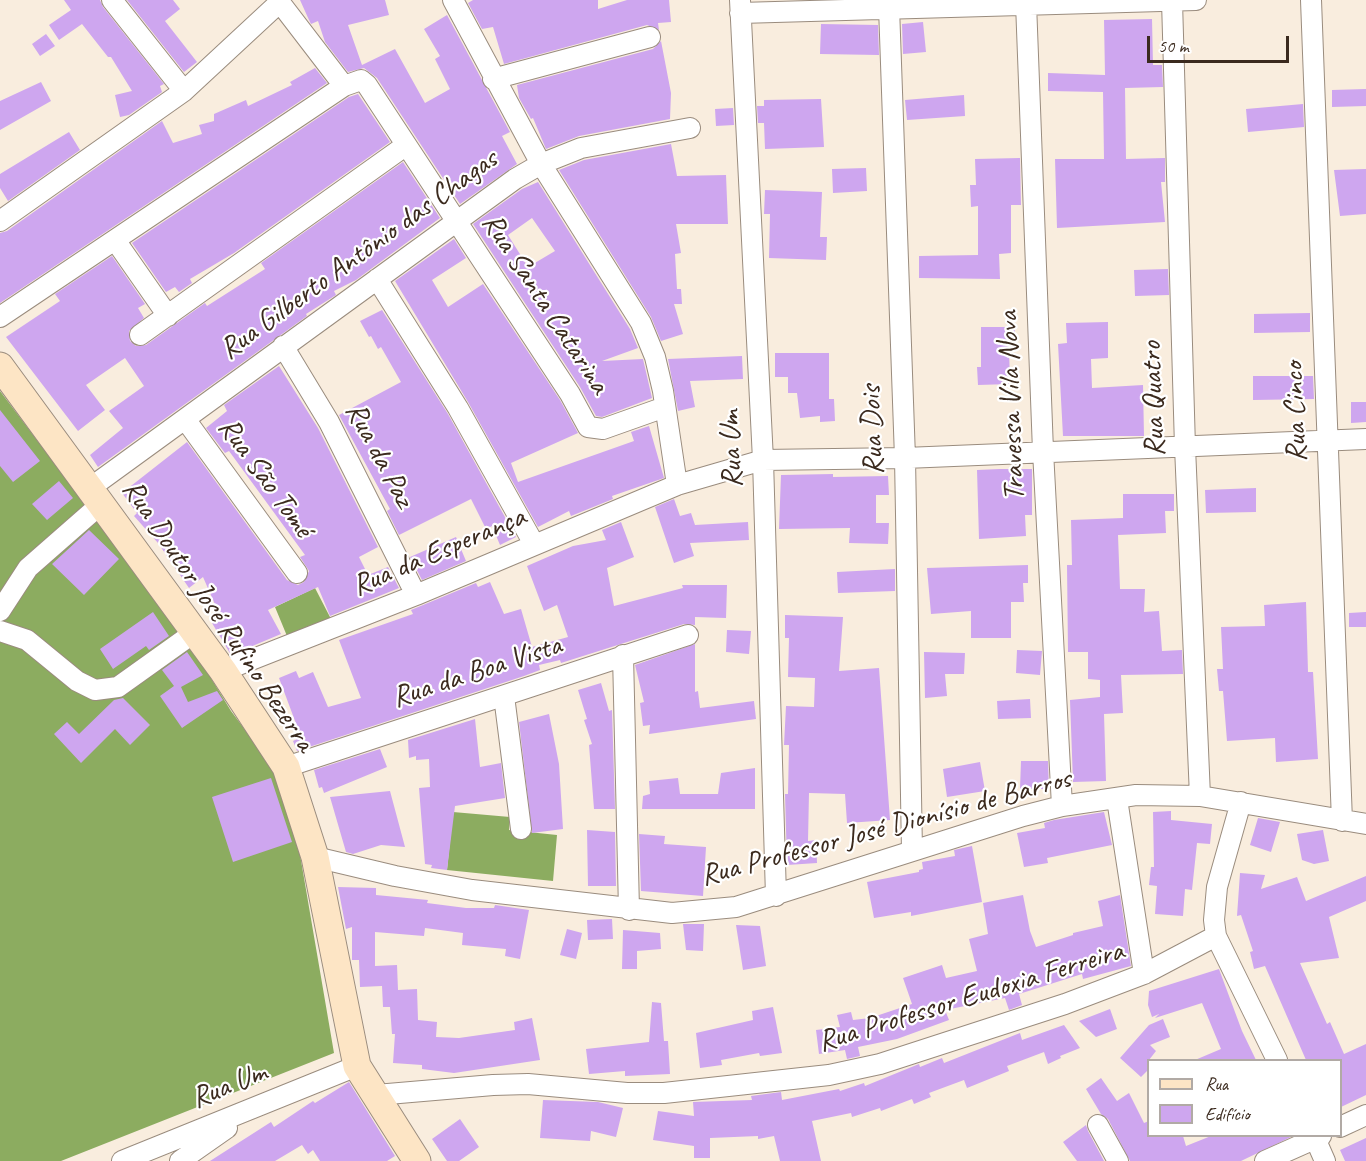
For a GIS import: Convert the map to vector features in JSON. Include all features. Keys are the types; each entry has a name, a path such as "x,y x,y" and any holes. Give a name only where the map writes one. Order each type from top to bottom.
{"main road":[{"name":"Rua Doutor José Rufino Bezerra","path":"0,366 223,671 286,767 315,857 357,1066 376,1095 411,1159"}],"street":[{"path":"112,0 184,91"},
{"path":"453,0 493,79 541,164 641,323 655,357 677,485"},
{"path":"740,6 889,7 1196,0"},
{"name":"Rua Cinco","path":"1311,0 1342,821"},
{"path":"0,221 184,91 279,1 344,86 0,317"},
{"name":"Rua Quatro","path":"1172,1 1185,447 1200,796"},
{"name":"Travessa Vila Nova","path":"1026,3 1043,451 1062,806"},
{"name":"Rua Um","path":"740,6 763,460 776,896"},
{"name":"Rua Dois","path":"889,7 904,458 912,851"},
{"path":"493,79 650,37"},
{"name":"Rua Santa Catarina","path":"344,86 358,80 367,85 570,394 588,427 603,429 665,407"},
{"name":"Rua Gilberto Antônio das Chagas","path":"0,611 28,568 96,496 185,419 455,221 541,164 581,148 690,128"},
{"path":"140,335 405,146"},
{"path":"115,240 168,316"},
{"path":"377,279 458,408 534,544"},
{"name":"Rua da Paz","path":"283,346 329,422 416,595"},
{"name":"Rua São Tomé","path":"185,419 297,573"},
{"name":"Rua da Esperança","path":"223,671 416,595 677,485 763,460 904,458 1366,439"},
{"path":"0,631 27,640 77,681 95,690 118,687 195,632"},
{"name":"Rua da Boa Vista","path":"286,767 688,635"},
{"path":"623,655 629,910"},
{"path":"504,696 521,829"},
{"name":"Rua Professor José Dionísio de Barros","path":"315,857 395,876 472,890 629,910 672,913 736,907 976,830 1062,806 1147,795 1200,796 1366,824"},
{"path":"1117,799 1144,974"},
{"path":"1241,802 1217,888 1214,920 1216,936 1277,1059"},
{"name":"Rua Professor Eudoxia Ferreira","path":"376,1095 516,1084 664,1094 829,1075 902,1057 1065,1004 1144,974 1216,936"},
{"name":"Rua Um","path":"122,1161 357,1066"},
{"path":"180,1161 254,1109"},
{"path":"1342,1127 1366,1115"},
{"path":"1098,1125 1118,1161"},
{"path":"1265,1161 1315,1137"},
{"path":"1317,1137 1325,1161"}],"green space":[{"path":"0,391 189,642 231,711 275,770 298,843 334,1053 61,1161 0,1161"},
{"path":"315,588 331,619 287,636 275,607"},
{"path":"453,812 510,817 509,830 557,835 553,881 447,870"}],"building":[{"path":"64,0 100,0 103,7 164,84 160,86 162,92 129,115 120,117 115,95 132,91 111,57 108,57 82,24 59,40 49,25 71,10"},
{"path":"127,0 173,0 180,9 165,21 197,62 184,72"},
{"path":"300,0 385,0 389,15 348,25 362,65 395,49 425,103 450,89 435,59 440,56 424,29 447,15 510,132 502,136 517,164 460,204 377,78 364,68 348,72 325,42 318,21 311,24"},
{"path":"473,0 598,0 598,9 627,0 669,0 671,22 658,23 659,30 647,25 504,64 493,27 482,29 468,3"},
{"path":"1152,19 1153,65 1162,65 1163,87 1125,88 1126,159 1165,158 1165,182 1161,182 1165,222 1057,228 1055,159 1104,159 1103,92 1048,91 1048,73 1105,75 1104,20"},
{"path":"923,22 926,52 903,54 902,24"},
{"path":"821,24 878,25 879,55 820,54"},
{"path":"46,34 55,46 40,56 32,44"},
{"path":"661,41 671,93 670,119 579,136 546,149 533,118 531,119 519,98 517,85 653,49"},
{"path":"315,68 327,83 0,303 0,233 7,231 162,121 173,143 202,134 199,125 214,121 214,114 246,100 248,106 292,85 290,82"},
{"path":"41,82 51,101 0,130 0,101"},
{"path":"1366,89 1366,106 1332,107 1332,90"},
{"path":"358,94 390,142 234,253 190,279 192,283 179,292 175,287 166,292 132,243 349,97"},
{"path":"964,95 965,116 907,120 905,100"},
{"path":"821,99 824,147 765,149 764,123 758,123 757,106 764,106 764,100"},
{"path":"1303,104 1304,127 1248,132 1246,109"},
{"path":"733,108 734,125 716,126 715,109"},
{"path":"69,132 80,150 8,201 0,188 0,174"},
{"path":"671,144 677,176 726,175 728,224 676,224 681,253 675,254 677,289 681,289 682,304 674,304 683,334 661,341 651,317 559,170 584,160"},
{"path":"1020,158 1021,205 1011,205 1011,253 999,254 1000,279 919,278 919,256 978,255 978,206 971,207 970,185 976,185 975,159"},
{"path":"403,162 440,218 356,280 334,291 336,295 306,314 307,316 98,467 90,455 123,428 109,411 144,386 125,358 86,385 105,410 78,431 6,337 60,301 55,294 112,256 145,304 138,308 144,318 129,331 130,341 136,346 146,345 205,303 207,306 265,269 261,263"},
{"path":"866,168 867,191 833,193 832,169"},
{"path":"1366,169 1366,214 1340,216 1334,170"},
{"path":"538,182 630,329 638,348 602,361 643,359 652,398 602,417 596,416 580,387 473,224 522,189","holes":["532,218 555,251 528,267 508,235"]},
{"path":"765,190 822,192 820,237 827,237 826,260 769,258 770,214 764,214"},
{"path":"454,239 466,258 432,280 448,307 483,284 560,400 578,433 511,463 518,482 634,441 631,432 649,426 664,478 612,496 613,499 571,516 569,511 538,527 468,402 395,281"},
{"path":"1168,269 1169,295 1135,296 1134,270"},
{"path":"382,310 448,414 516,537 500,545 492,526 486,529 471,499 399,535 387,511 390,509 339,415 401,382 381,347 378,349 360,321"},
{"path":"1310,313 1310,332 1254,333 1254,314"},
{"path":"1108,322 1108,358 1091,359 1092,388 1143,385 1144,436 1063,436 1058,344 1067,343 1066,323"},
{"path":"981,327 1015,327 1015,347 1009,347 1010,384 978,385 977,367 981,367"},
{"path":"775,353 829,353 829,399 834,399 835,421 820,422 820,416 800,418 797,393 788,393 788,377 775,377"},
{"path":"742,356 743,379 690,381 695,407 678,411 668,359"},
{"path":"279,366 318,428 378,547 359,557 368,575 388,567 399,588 330,616 318,587 268,610 281,634 231,655 212,623 221,618 203,577 189,588 158,543 134,516 137,513 122,493 187,442 287,580 298,585 304,582 309,571 300,557 305,555 229,451 225,453 206,428 227,411 224,405"},
{"path":"1253,376 1313,376 1314,399 1253,400"},
{"path":"1351,402 1366,402 1366,422 1351,423"},
{"path":"0,410 40,461 13,482 0,466"},
{"path":"1032,469 1032,515 1025,515 1026,536 979,539 977,470"},
{"path":"833,474 833,477 888,476 889,495 876,495 876,523 889,523 888,544 849,543 850,528 779,529 781,475"},
{"path":"59,481 73,498 47,520 32,504"},
{"path":"1256,488 1256,512 1206,513 1205,490"},
{"path":"1123,494 1174,494 1174,511 1165,511 1166,533 1118,535 1120,589 1145,589 1144,612 1159,611 1162,651 1182,650 1183,674 1121,675 1123,713 1104,714 1106,781 1073,782 1070,700 1100,697 1100,680 1088,679 1088,652 1068,652 1067,565 1072,565 1071,520 1123,518"},
{"path":"674,499 680,516 691,513 695,525 748,522 749,540 690,543 694,556 674,563 655,507"},
{"path":"621,522 634,557 607,568 614,606 683,588 682,585 727,585 726,618 695,617 695,625 684,624 561,663 560,660 539,665 540,670 524,676 297,751 293,741 301,737 279,678 296,671 299,678 313,672 328,707 361,698 339,640 413,614 411,610 476,583 478,587 490,582 504,614 521,609 532,647 568,637 557,605 544,611 527,566 573,546 606,540 602,530"},
{"path":"89,530 119,559 84,595 52,564"},
{"path":"456,537 466,561 422,580 410,557"},
{"path":"1028,565 1028,583 1023,583 1024,602 1011,602 1011,638 971,638 971,611 931,614 927,568"},
{"path":"895,569 895,591 838,593 837,572"},
{"path":"1306,602 1308,672 1313,672 1318,759 1276,762 1275,738 1227,741 1223,691 1219,691 1217,669 1223,669 1221,627 1265,626 1264,605"},
{"path":"153,612 169,636 149,650 146,646 113,669 100,649"},
{"path":"1366,612 1366,627 1349,627 1349,613"},
{"path":"785,615 843,617 839,671 879,668 890,820 847,823 845,794 809,793 808,841 816,840 817,863 787,865 785,794 788,794 789,745 784,745 786,706 814,707 815,678 788,677 789,638 785,638"},
{"path":"727,630 751,631 749,654 726,652"},
{"path":"695,644 695,692 698,691 700,708 754,701 756,719 649,734 650,725 643,726 640,703 644,702 635,665"},
{"path":"1017,650 1042,651 1040,675 1016,673"},
{"path":"187,652 203,675 181,687 188,702 217,691 223,700 182,728 160,696 174,686 162,670"},
{"path":"924,652 965,653 964,674 945,674 947,696 925,698"},
{"path":"601,683 609,711 612,710 615,809 594,809 589,745 592,744 578,690"},
{"path":"123,698 150,725 130,745 115,729 81,763 54,734 67,722 79,734 114,700"},
{"path":"1030,699 1031,718 998,719 997,701"},
{"path":"549,714 559,764 563,829 532,833 519,722"},
{"path":"475,719 480,767 501,763 505,798 455,806 447,870 431,868 432,865 425,864 419,788 430,787 429,759 416,760 416,756 409,758 408,740"},
{"path":"380,749 387,767 324,793 322,787 319,788 314,770"},
{"path":"1021,761 1048,761 1049,789 1020,789"},
{"path":"980,762 985,791 947,797 943,769"},
{"path":"755,768 755,809 642,809 643,796 650,794 649,781 678,778 680,794 718,794 721,773"},
{"path":"271,778 292,842 233,862 212,797"},
{"path":"390,791 405,847 381,845 353,854 346,852 330,797"},
{"path":"1171,811 1171,820 1212,824 1210,844 1197,843 1192,890 1185,889 1183,916 1155,914 1157,886 1149,885 1151,867 1154,867 1153,812"},
{"path":"1104,812 1112,845 1047,858 1048,863 1024,867 1017,833 1045,828 1044,823 1054,820"},
{"path":"1258,818 1280,822 1271,852 1250,845"},
{"path":"587,830 615,832 616,886 588,886"},
{"path":"1323,830 1329,861 1314,864 1302,860 1297,834"},
{"path":"639,834 665,836 664,844 706,847 703,896 641,891"},
{"path":"972,846 982,902 911,916 911,912 874,918 867,882 919,872 923,869 922,862 955,856 954,850"},
{"path":"1240,873 1265,875 1261,889 1297,877 1306,901 1366,876 1366,901 1329,917 1339,958 1300,963 1327,1024 1330,1022 1344,1054 1366,1044 1366,1095 1342,1107 1342,1059 1306,1059 1265,966 1254,969 1250,952 1253,951 1241,915 1237,916"},
{"path":"338,887 376,888 376,895 428,900 427,903 466,908 494,908 495,905 529,910 520,959 505,956 506,949 462,945 463,933 425,928 424,936 375,932 375,966 397,965 398,990 417,989 418,1020 437,1022 436,1037 459,1038 515,1030 514,1022 532,1018 540,1060 454,1073 422,1069 422,1065 393,1063 395,1034 392,1034 390,1007 383,1007 382,986 360,987 359,960 352,960 352,927 346,929"},
{"path":"1023,895 1030,931 1036,947 1073,935 1073,933 1103,926 1098,901 1120,895 1131,966 1083,979 1082,974 1019,994 1022,1005 1009,1010 1005,998 945,1010 949,1020 897,1039 858,1047 860,1056 847,1059 845,1050 819,1054 816,1030 840,1027 837,1015 851,1012 853,1020 870,1018 912,1004 903,978 942,965 946,978 977,971 969,939 988,934 983,903"},
{"path":"612,919 613,939 588,940 587,920"},
{"path":"683,924 704,924 703,951 686,950"},
{"path":"736,925 760,926 766,966 743,970"},
{"path":"567,929 582,933 576,959 560,955"},
{"path":"623,930 660,933 661,949 637,951 637,969 622,969"},
{"path":"1219,969 1242,1031 1256,1059 1197,1059 1221,1049 1202,1003 1155,1018 1159,1014 1152,1017 1148,1005 1149,991"},
{"path":"652,1002 661,1003 664,1041 668,1041 670,1074 625,1076 625,1071 589,1074 586,1049 649,1042"},
{"path":"773,1007 782,1053 760,1056 759,1053 721,1060 722,1065 700,1068 696,1033 753,1020 752,1011"},
{"path":"1110,1009 1117,1029 1096,1037 1079,1021"},
{"path":"1163,1019 1170,1037 1150,1045 1156,1051 1150,1059 1147,1059 1147,1071 1141,1077 1120,1058 1149,1025"},
{"path":"1064,1025 1080,1048 1048,1064 1044,1052 1007,1066 1009,1071 967,1088 964,1080 929,1093 931,1097 914,1104 912,1099 881,1111 880,1108 852,1117 851,1113 812,1121 821,1161 780,1161 774,1136 758,1139 758,1136 710,1138 710,1158 694,1158 694,1146 653,1140 658,1111 694,1116 693,1102 752,1100 751,1096 781,1092 782,1100 839,1089 840,1091 864,1083 865,1086 919,1064 920,1067 942,1058 944,1063 1020,1033 1022,1040"},
{"path":"1101,1078 1117,1101 1129,1093 1144,1123 1147,1122 1147,1137 1183,1137 1186,1146 1208,1137 1291,1137 1241,1161 1130,1161 1108,1119 1101,1114 1086,1089"},
{"path":"349,1082 395,1156 387,1161 320,1161 313,1150 308,1154 302,1145 275,1161 210,1161 271,1122 274,1127 313,1101 315,1103"},
{"path":"543,1100 598,1102 623,1108 616,1137 591,1131 590,1141 540,1138"},
{"path":"460,1119 479,1147 459,1161 447,1161 432,1139"},
{"path":"1086,1125 1104,1161 1077,1161 1063,1142"},
{"path":"1366,1138 1366,1161 1345,1161 1340,1150"}]}
